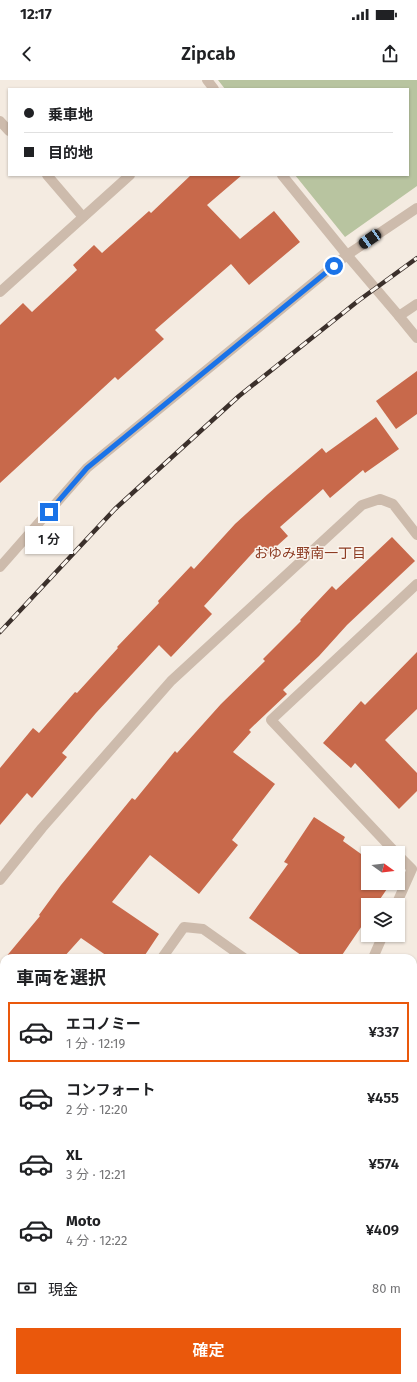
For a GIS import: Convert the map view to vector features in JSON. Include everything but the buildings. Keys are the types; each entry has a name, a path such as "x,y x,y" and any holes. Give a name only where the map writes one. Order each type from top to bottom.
{"street":[{"path":"207,80 213,88"},
{"path":"0,120 8,130"},
{"path":"48,176 83,217"},
{"path":"0,292 129,176"},
{"path":"283,176 417,338"},
{"path":"0,567 87,468 347,255 417,208"},
{"path":"399,316 417,304"},
{"path":"0,880 42,828 171,681 362,505 380,499 394,504 417,535"},
{"path":"389,846 271,720 417,584"},
{"path":"405,862 412,869 405,885"},
{"path":"165,954 184,927 204,929 238,954"},
{"path":"375,954 380,942"}],"green space":[{"path":"218,80 417,80 417,186 345,237 296,176 409,176 409,88 224,88"}],"railway":[{"path":"0,632 115,509 239,396 358,301 417,258"}],"district":[{"name":"おゆみ野南一丁目","path":"310,553"}],"route":[{"path":"49,512 87,468 334,266"}]}
